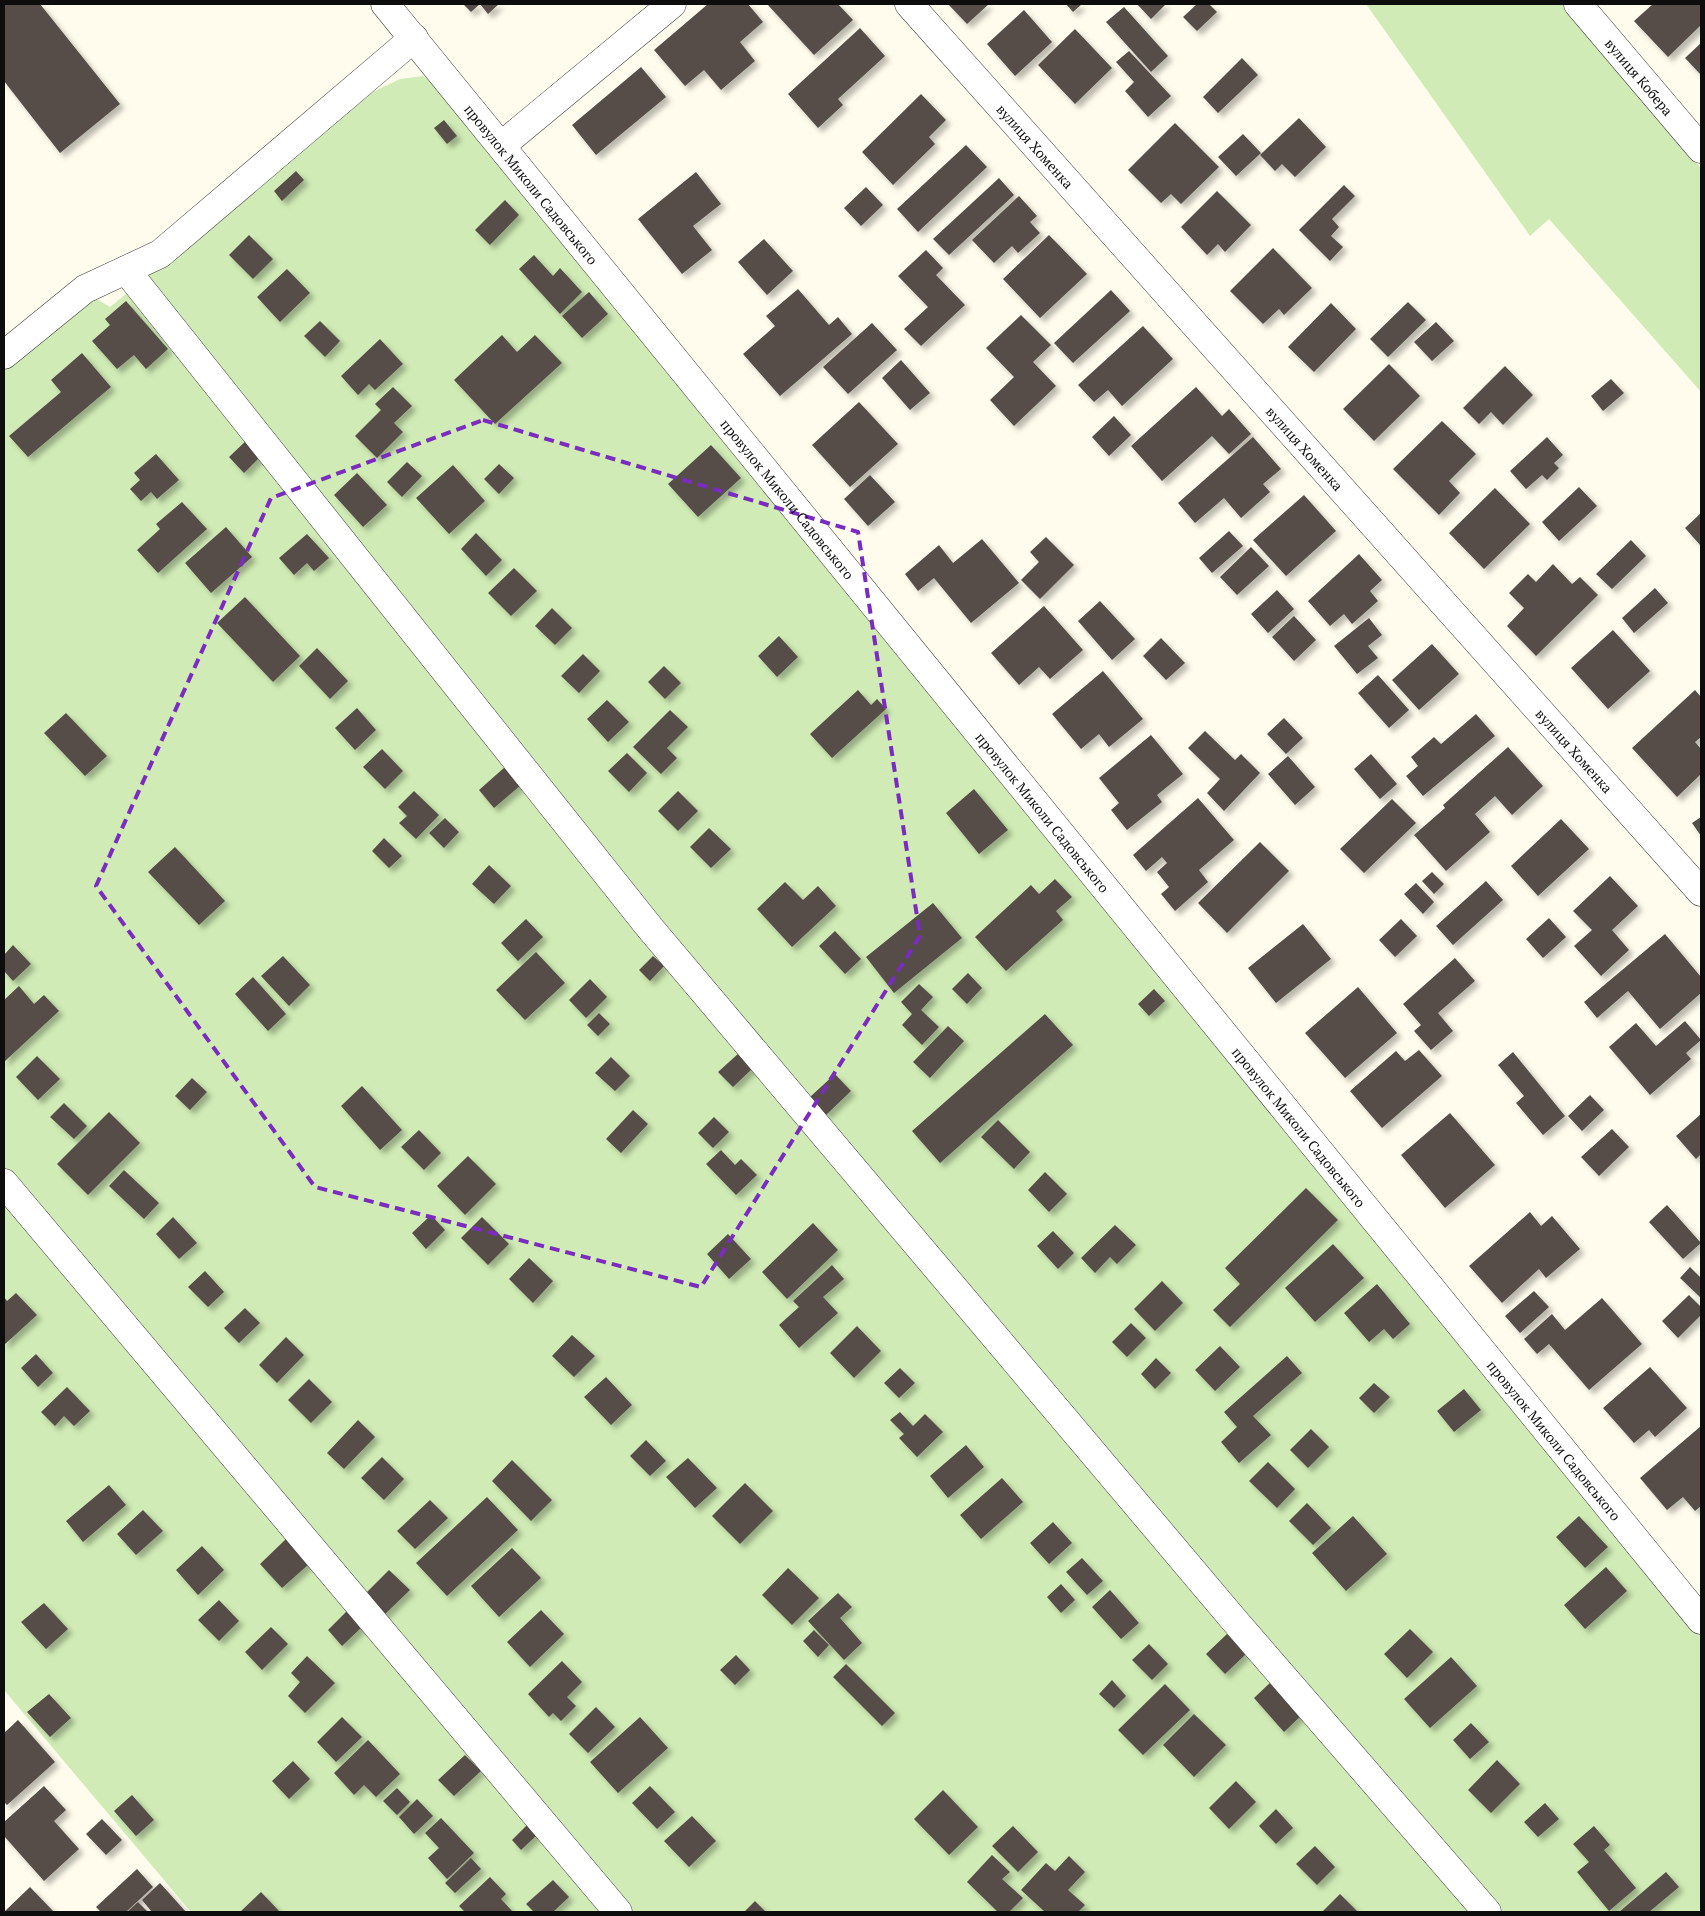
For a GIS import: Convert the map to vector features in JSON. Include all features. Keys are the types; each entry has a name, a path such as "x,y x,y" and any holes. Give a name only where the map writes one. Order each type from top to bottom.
{"street":[{"name":"провулок Миколи Садовського","path":"385,4 502,145 1701,1620"},
{"path":"502,145 672,4"},
{"name":"вулиця Хоменка","path":"909,4 1701,892"},
{"name":"вулиця Кобера","path":"1578,4 1701,149"},
{"path":"4,355 85,289 160,254 414,38"},
{"path":"126,270 650,928 1221,1604 1486,1912"},
{"path":"4,1183 618,1912"}],"highlighted area":[{"path":"483,420 858,532 920,936 701,1287 315,1187 96,886 271,498"}],"green space":[{"path":"1366,4 1563,4 1701,168 1701,392 1549,219 1530,236"},
{"path":"423,76 442,91 1701,1634 1701,1912 191,1912 4,1690 4,371 95,298 110,307 373,92 400,79"}],"building":[{"path":"4,4 40,4 120,104 60,153 4,81"},
{"path":"463,4 480,4 471,12"},
{"path":"480,4 499,4 488,14"},
{"path":"708,4 748,4 763,22 740,42 755,61 721,90 704,70 685,86 654,50"},
{"path":"767,4 838,4 853,20 814,55"},
{"path":"948,4 989,4 967,24"},
{"path":"1066,4 1082,4 1073,12"},
{"path":"1137,4 1166,4 1151,19"},
{"path":"1197,4 1209,4 1217,12 1197,31 1183,17"},
{"path":"1653,4 1701,4 1701,25 1668,57 1634,21"},
{"path":"1124,7 1168,56 1151,72 1106,22"},
{"path":"1024,10 1052,42 1015,76 987,44"},
{"path":"860,28 885,56 838,99 843,105 818,128 788,94"},
{"path":"1075,29 1112,68 1075,104 1038,65"},
{"path":"1701,43 1701,75 1685,58"},
{"path":"1129,51 1171,96 1148,117 1125,91 1134,82 1116,62"},
{"path":"1242,58 1258,75 1218,113 1203,97"},
{"path":"641,67 666,97 596,155 572,125"},
{"path":"921,94 946,120 929,137 935,144 893,185 862,152"},
{"path":"1299,118 1326,147 1295,177 1282,164 1275,171 1260,155"},
{"path":"444,120 457,136 447,144 434,128"},
{"path":"1175,123 1219,167 1181,204 1171,194 1161,203 1128,170"},
{"path":"1243,134 1261,153 1236,176 1218,157"},
{"path":"966,145 987,167 918,232 897,209"},
{"path":"296,171 304,180 282,201 274,191"},
{"path":"696,172 721,204 693,226 712,250 682,274 638,219"},
{"path":"999,178 1014,195 949,255 933,239"},
{"path":"1344,185 1355,196 1332,219 1339,227 1331,236 1343,247 1330,261 1299,230"},
{"path":"866,187 883,205 861,226 844,208"},
{"path":"1217,191 1251,225 1225,252 1218,244 1207,255 1181,227"},
{"path":"1019,196 1037,216 1030,222 1040,233 1018,253 1012,246 994,263 972,240"},
{"path":"505,200 519,215 490,245 475,230"},
{"path":"249,235 273,259 253,279 229,255"},
{"path":"1049,235 1087,274 1040,318 1003,279"},
{"path":"764,239 793,271 767,295 738,262"},
{"path":"1273,248 1312,288 1284,315 1279,309 1263,324 1230,291"},
{"path":"926,250 943,268 936,275 965,305 921,346 904,329 928,307 898,276"},
{"path":"534,255 553,276 560,268 582,292 560,314 519,269"},
{"path":"287,269 310,293 280,322 257,297"},
{"path":"798,289 829,325 838,317 852,334 780,396 743,354 775,326 766,316"},
{"path":"1111,290 1130,311 1073,363 1054,343"},
{"path":"589,292 608,314 582,338 562,316"},
{"path":"126,301 168,349 146,369 134,355 117,369 92,341 110,325 105,319"},
{"path":"1408,302 1426,320 1388,357 1370,339"},
{"path":"1331,303 1356,329 1314,372 1288,347"},
{"path":"1021,315 1051,345 1033,362 1056,386 1014,426 990,400 1014,377 986,348"},
{"path":"320,321 340,341 325,357 304,336"},
{"path":"1436,322 1454,341 1432,361 1414,342"},
{"path":"872,323 897,350 848,394 823,367"},
{"path":"1143,326 1173,359 1122,406 1108,390 1094,402 1078,385"},
{"path":"502,335 517,352 535,335 562,363 495,424 454,380"},
{"path":"380,339 403,364 375,390 369,384 358,395 341,376"},
{"path":"82,353 111,387 28,457 9,436 61,392 51,380"},
{"path":"901,360 930,393 910,410 882,378"},
{"path":"1389,364 1420,396 1374,441 1343,409"},
{"path":"1505,366 1533,395 1503,425 1491,412 1479,424 1463,408"},
{"path":"1611,379 1624,393 1603,411 1591,396"},
{"path":"393,387 412,406 394,423 403,432 377,458 355,436 381,410 375,404"},
{"path":"1196,387 1222,416 1229,409 1251,434 1229,454 1212,436 1162,481 1131,446"},
{"path":"859,402 898,444 850,487 812,445"},
{"path":"1114,416 1131,435 1109,456 1092,437"},
{"path":"1442,421 1476,454 1449,481 1460,493 1439,515 1393,469"},
{"path":"250,437 265,452 244,473 229,457"},
{"path":"1253,437 1281,469 1263,484 1270,492 1241,518 1224,498 1195,523 1178,503"},
{"path":"1547,437 1563,455 1554,463 1559,468 1547,480 1542,475 1526,489 1510,471"},
{"path":"711,445 741,478 698,517 668,484"},
{"path":"156,454 179,480 157,499 151,492 141,501 130,489 140,480 134,473"},
{"path":"407,462 422,476 402,497 387,482"},
{"path":"499,464 514,478 499,494 484,479"},
{"path":"453,465 485,501 449,534 416,498"},
{"path":"357,473 387,505 363,527 334,495"},
{"path":"870,475 895,502 868,526 844,499"},
{"path":"1579,487 1597,506 1559,541 1542,522"},
{"path":"1495,488 1530,524 1484,569 1449,533"},
{"path":"1304,495 1336,531 1286,576 1253,540"},
{"path":"182,502 207,529 158,573 137,550 160,529 156,524"},
{"path":"1701,513 1701,546 1685,528"},
{"path":"226,527 252,557 211,593 185,563"},
{"path":"1229,531 1243,546 1212,573 1199,558"},
{"path":"476,533 502,560 486,576 461,549"},
{"path":"307,534 329,558 314,571 307,563 294,575 279,558"},
{"path":"1046,537 1074,565 1040,599 1021,580 1039,562 1030,552"},
{"path":"982,539 1019,583 971,623 934,578 918,591 905,574 939,545 953,563"},
{"path":"1631,540 1646,556 1612,589 1596,574"},
{"path":"1251,547 1269,566 1237,595 1220,577"},
{"path":"1359,554 1382,580 1370,591 1378,601 1352,624 1344,614 1330,626 1308,601"},
{"path":"1553,564 1572,584 1580,577 1598,595 1536,656 1507,626 1524,608 1509,593 1528,574 1536,582"},
{"path":"514,568 537,591 511,616 488,593"},
{"path":"1655,588 1668,603 1634,633 1622,618"},
{"path":"1277,590 1294,609 1268,633 1251,614"},
{"path":"245,597 300,656 273,682 217,623"},
{"path":"1100,601 1135,639 1112,660 1078,621"},
{"path":"1044,606 1083,650 1050,679 1039,667 1019,685 991,653"},
{"path":"552,608 572,628 555,645 535,626"},
{"path":"1294,616 1316,640 1294,661 1272,637"},
{"path":"1369,618 1382,635 1368,646 1378,658 1357,674 1334,646"},
{"path":"1613,630 1650,671 1608,709 1571,668"},
{"path":"779,636 798,657 777,677 758,656"},
{"path":"1161,638 1185,663 1166,680 1143,656"},
{"path":"1432,644 1459,674 1419,710 1392,680"},
{"path":"317,648 348,681 330,699 299,666"},
{"path":"583,654 600,671 579,693 561,676"},
{"path":"664,666 681,683 665,699 648,682"},
{"path":"1103,671 1143,719 1109,747 1099,734 1081,749 1052,714"},
{"path":"1378,675 1409,710 1389,728 1358,693"},
{"path":"858,690 871,705 877,699 886,709 832,758 810,734"},
{"path":"1695,690 1701,697 1701,737 1695,742 1701,749 1701,774 1677,797 1632,748"},
{"path":"607,700 629,722 608,742 587,719"},
{"path":"357,708 376,730 355,750 335,728"},
{"path":"670,710 688,727 667,748 677,758 661,774 633,747"},
{"path":"66,713 107,756 85,776 44,733"},
{"path":"1476,714 1495,736 1423,796 1406,776 1418,766 1411,757 1434,737 1441,744"},
{"path":"1284,718 1303,738 1286,754 1267,734"},
{"path":"1205,731 1235,760 1241,754 1260,773 1224,811 1207,793 1220,779 1188,748"},
{"path":"1151,735 1183,774 1157,795 1162,802 1127,830 1111,810 1119,803 1099,778"},
{"path":"1508,747 1543,786 1512,815 1495,796 1475,814 1490,832 1446,871 1414,835 1445,808 1443,805"},
{"path":"382,749 403,771 385,789 363,767"},
{"path":"627,753 647,773 629,792 608,771"},
{"path":"1371,754 1397,784 1380,799 1354,769"},
{"path":"1288,756 1315,787 1295,805 1268,774"},
{"path":"505,767 521,785 494,808 479,790"},
{"path":"974,789 1008,830 979,854 946,813"},
{"path":"414,791 439,815 416,839 399,823 407,816 398,807"},
{"path":"678,791 698,811 678,831 658,811"},
{"path":"1198,798 1234,840 1199,870 1208,882 1175,911 1161,894 1169,887 1157,872 1167,863 1162,857 1146,871 1133,855"},
{"path":"1392,799 1416,823 1364,873 1340,849"},
{"path":"1701,817 1701,836 1692,823"},
{"path":"445,818 459,832 444,848 429,833"},
{"path":"1561,819 1589,849 1538,896 1511,866"},
{"path":"709,828 731,849 711,868 690,847"},
{"path":"384,838 402,856 389,868 372,851"},
{"path":"1260,842 1289,871 1227,933 1198,903"},
{"path":"175,847 225,901 199,925 148,872"},
{"path":"489,865 511,886 494,904 472,884"},
{"path":"1432,872 1444,884 1434,894 1422,881"},
{"path":"1610,876 1638,906 1612,930 1629,950 1601,976 1574,946 1592,930 1573,911"},
{"path":"1055,879 1072,897 1056,911 1063,920 1006,971 975,937 1031,885 1039,894"},
{"path":"1486,881 1503,900 1453,945 1436,926"},
{"path":"785,882 803,900 818,886 836,906 792,947 757,909"},
{"path":"1416,883 1434,902 1423,914 1404,894"},
{"path":"933,903 962,938 894,993 866,957"},
{"path":"1549,918 1566,937 1543,958 1526,939"},
{"path":"526,919 543,937 518,961 501,943"},
{"path":"1401,919 1417,936 1395,957 1379,940"},
{"path":"1303,924 1331,959 1276,1003 1248,968"},
{"path":"835,931 861,959 845,974 819,946"},
{"path":"1665,934 1701,977 1701,993 1660,1029 1628,991 1597,1018 1584,1002"},
{"path":"13,945 31,964 13,981 4,971 4,955"},
{"path":"536,952 565,983 525,1020 496,990"},
{"path":"283,956 310,985 289,1006 261,976"},
{"path":"653,956 664,966 650,981 639,970"},
{"path":"1455,958 1475,981 1438,1013 1453,1031 1431,1050 1414,1031 1421,1025 1403,1004"},
{"path":"968,973 982,988 967,1004 952,989"},
{"path":"253,977 286,1014 268,1031 235,994"},
{"path":"590,979 607,997 586,1018 569,1000"},
{"path":"919,984 933,997 921,1010 939,1027 922,1045 902,1025 912,1014 901,1002"},
{"path":"19,986 34,1004 44,995 59,1011 4,1062 4,1000"},
{"path":"1358,987 1397,1033 1345,1078 1305,1033"},
{"path":"1154,989 1165,1001 1149,1016 1138,1004"},
{"path":"599,1013 610,1024 598,1036 587,1025"},
{"path":"1045,1014 1073,1045 940,1163 912,1131"},
{"path":"1685,1021 1701,1040 1686,1053 1691,1059 1650,1095 1609,1047 1636,1023 1656,1046"},
{"path":"948,1026 964,1041 930,1078 913,1062"},
{"path":"1419,1050 1442,1076 1382,1128 1350,1091 1396,1051 1405,1061"},
{"path":"1513,1052 1565,1116 1543,1135 1516,1103 1524,1096 1498,1065"},
{"path":"739,1053 753,1068 733,1087 718,1072"},
{"path":"37,1056 60,1079 38,1100 16,1077"},
{"path":"611,1057 630,1076 615,1091 595,1073"},
{"path":"835,1074 851,1091 826,1115 810,1097"},
{"path":"192,1078 207,1092 190,1110 175,1096"},
{"path":"362,1086 402,1130 380,1150 341,1106"},
{"path":"1590,1095 1604,1110 1582,1131 1568,1116"},
{"path":"64,1103 87,1126 74,1139 50,1117"},
{"path":"633,1110 648,1124 621,1153 606,1139"},
{"path":"109,1112 140,1143 88,1195 57,1164"},
{"path":"1450,1113 1495,1165 1445,1208 1401,1155"},
{"path":"1701,1114 1701,1154 1696,1159 1676,1136"},
{"path":"714,1117 729,1132 713,1148 698,1133"},
{"path":"998,1120 1030,1152 1014,1169 981,1137"},
{"path":"1612,1129 1629,1147 1599,1176 1581,1157"},
{"path":"419,1130 441,1153 424,1170 401,1147"},
{"path":"721,1150 735,1165 741,1159 757,1175 736,1195 706,1164"},
{"path":"468,1156 496,1184 465,1215 437,1186"},
{"path":"124,1170 159,1203 144,1219 109,1186"},
{"path":"1045,1172 1067,1194 1049,1212 1028,1190"},
{"path":"1306,1188 1338,1220 1230,1327 1213,1310 1240,1284 1225,1268"},
{"path":"1667,1205 1701,1243 1683,1259 1649,1222"},
{"path":"1530,1212 1541,1226 1552,1216 1580,1249 1546,1278 1539,1269 1502,1303 1469,1266"},
{"path":"431,1215 445,1230 426,1249 412,1233"},
{"path":"173,1217 197,1243 179,1259 156,1234"},
{"path":"482,1217 509,1244 488,1265 461,1238"},
{"path":"813,1223 838,1250 787,1299 762,1272"},
{"path":"1115,1225 1136,1245 1117,1264 1110,1257 1095,1273 1081,1258"},
{"path":"1053,1231 1074,1253 1058,1269 1037,1246"},
{"path":"728,1234 751,1259 729,1279 707,1254"},
{"path":"1333,1244 1364,1278 1315,1322 1285,1288"},
{"path":"529,1258 553,1281 533,1303 509,1279"},
{"path":"832,1265 844,1279 823,1297 838,1313 799,1348 779,1325 799,1307 793,1301"},
{"path":"1690,1267 1701,1278 1701,1298 1680,1278"},
{"path":"205,1271 224,1292 208,1307 188,1287"},
{"path":"1162,1281 1183,1303 1155,1331 1134,1309"},
{"path":"1377,1284 1410,1324 1393,1339 1384,1329 1369,1342 1344,1313"},
{"path":"1534,1291 1549,1307 1520,1333 1505,1316"},
{"path":"16,1293 37,1315 4,1345 4,1297 7,1301"},
{"path":"1689,1295 1701,1307 1701,1315 1678,1338 1662,1321"},
{"path":"1602,1298 1642,1344 1589,1390 1549,1344 1537,1354 1524,1339 1552,1314 1565,1330"},
{"path":"245,1308 260,1323 239,1343 224,1328"},
{"path":"1131,1323 1146,1338 1127,1357 1112,1342"},
{"path":"857,1326 881,1351 854,1378 830,1353"},
{"path":"572,1335 595,1356 574,1377 552,1356"},
{"path":"286,1337 304,1355 277,1383 259,1365"},
{"path":"1220,1346 1240,1367 1215,1391 1195,1370"},
{"path":"36,1354 53,1373 38,1387 21,1368"},
{"path":"1287,1356 1302,1373 1253,1416 1271,1435 1239,1463 1221,1442 1237,1427 1224,1412"},
{"path":"1156,1358 1171,1373 1155,1389 1141,1374"},
{"path":"1650,1367 1687,1408 1655,1437 1649,1430 1634,1443 1603,1408"},
{"path":"900,1368 915,1383 899,1398 884,1383"},
{"path":"606,1377 632,1405 611,1425 584,1397"},
{"path":"309,1379 332,1402 311,1423 288,1400"},
{"path":"1374,1383 1390,1397 1374,1413 1359,1398"},
{"path":"67,1387 90,1411 74,1426 64,1416 55,1426 41,1412"},
{"path":"1464,1389 1481,1410 1454,1432 1437,1411"},
{"path":"900,1412 913,1426 925,1414 943,1432 917,1457 899,1438 904,1434 890,1420"},
{"path":"358,1420 375,1437 344,1469 327,1453"},
{"path":"1701,1426 1701,1506 1695,1511 1683,1497 1667,1510 1640,1478"},
{"path":"1311,1429 1329,1447 1308,1468 1290,1450"},
{"path":"646,1440 666,1461 650,1476 630,1456"},
{"path":"966,1445 984,1467 948,1498 930,1476"},
{"path":"382,1457 404,1479 384,1500 361,1478"},
{"path":"688,1458 717,1488 695,1508 666,1477"},
{"path":"512,1460 552,1500 531,1521 492,1481"},
{"path":"1268,1462 1295,1489 1277,1508 1249,1481"},
{"path":"1002,1478 1023,1502 981,1539 960,1515"},
{"path":"745,1483 773,1511 740,1544 712,1516"},
{"path":"109,1485 126,1505 83,1542 66,1521"},
{"path":"487,1497 518,1530 447,1596 416,1563"},
{"path":"430,1500 448,1518 415,1549 397,1531"},
{"path":"1307,1503 1331,1528 1313,1545 1289,1521"},
{"path":"143,1510 163,1531 136,1555 117,1534"},
{"path":"1353,1516 1387,1554 1346,1591 1312,1553"},
{"path":"1579,1516 1608,1547 1585,1568 1556,1537"},
{"path":"1053,1522 1072,1543 1049,1564 1030,1543"},
{"path":"286,1539 309,1564 282,1588 260,1564"},
{"path":"202,1546 224,1570 198,1595 176,1570"},
{"path":"512,1548 541,1578 499,1617 471,1586"},
{"path":"1082,1558 1103,1581 1087,1595 1066,1572"},
{"path":"1606,1567 1627,1591 1585,1629 1564,1605"},
{"path":"788,1568 819,1598 792,1625 762,1595"},
{"path":"389,1570 410,1590 383,1616 363,1596"},
{"path":"1061,1584 1075,1600 1061,1613 1047,1597"},
{"path":"1110,1590 1139,1623 1121,1639 1092,1607"},
{"path":"838,1593 852,1607 840,1618 862,1643 844,1660 808,1621"},
{"path":"219,1600 239,1621 219,1641 198,1620"},
{"path":"44,1603 68,1629 46,1649 21,1622"},
{"path":"348,1610 363,1626 342,1646 328,1630"},
{"path":"541,1610 564,1634 530,1667 507,1642"},
{"path":"271,1627 288,1644 262,1670 245,1652"},
{"path":"1410,1629 1433,1652 1407,1678 1384,1654"},
{"path":"814,1630 829,1645 818,1657 803,1641"},
{"path":"1227,1634 1246,1654 1225,1674 1206,1654"},
{"path":"1149,1644 1168,1664 1152,1680 1132,1660"},
{"path":"736,1655 750,1670 735,1685 720,1670"},
{"path":"307,1656 335,1683 305,1713 288,1696 300,1682 291,1673"},
{"path":"1451,1657 1477,1686 1430,1728 1404,1699"},
{"path":"562,1661 582,1682 567,1697 576,1706 561,1721 553,1713 549,1717 528,1694"},
{"path":"846,1664 895,1713 882,1726 833,1677"},
{"path":"1112,1680 1126,1696 1114,1708 1099,1694"},
{"path":"1273,1680 1304,1713 1284,1732 1254,1698"},
{"path":"1165,1684 1190,1710 1143,1755 1118,1730"},
{"path":"49,1694 71,1718 50,1737 27,1712"},
{"path":"596,1707 615,1727 588,1753 569,1734"},
{"path":"1194,1714 1226,1745 1194,1777 1163,1745"},
{"path":"342,1717 362,1737 336,1762 317,1742"},
{"path":"640,1717 668,1748 618,1793 590,1762"},
{"path":"18,1720 55,1762 7,1805 4,1802 4,1733"},
{"path":"1471,1723 1489,1742 1470,1759 1453,1740"},
{"path":"368,1740 400,1774 376,1797 364,1785 354,1795 334,1773"},
{"path":"465,1755 481,1771 454,1796 438,1780"},
{"path":"1497,1760 1520,1784 1491,1813 1468,1790"},
{"path":"293,1761 310,1779 289,1799 272,1781"},
{"path":"1236,1781 1256,1802 1229,1829 1209,1808"},
{"path":"44,1786 66,1810 54,1821 79,1849 44,1881 4,1836 4,1822"},
{"path":"650,1786 675,1812 657,1829 632,1803"},
{"path":"397,1788 410,1802 397,1815 383,1801"},
{"path":"943,1790 978,1827 949,1855 914,1819"},
{"path":"132,1795 154,1820 136,1836 114,1811"},
{"path":"417,1799 433,1816 414,1834 399,1817"},
{"path":"1545,1803 1559,1819 1538,1837 1524,1822"},
{"path":"1276,1809 1293,1828 1276,1844 1259,1826"},
{"path":"692,1816 716,1841 689,1867 664,1841"},
{"path":"441,1818 474,1853 447,1879 428,1858 439,1848 425,1833"},
{"path":"102,1819 122,1840 106,1855 86,1834"},
{"path":"527,1825 537,1835 521,1850 512,1840"},
{"path":"1013,1826 1038,1852 1018,1872 992,1846"},
{"path":"1594,1826 1610,1845 1604,1850 1636,1888 1609,1911 1577,1872 1589,1862 1573,1844"},
{"path":"1315,1846 1335,1867 1317,1885 1296,1864"},
{"path":"992,1855 1010,1872 1002,1879 1023,1898 1009,1912 998,1912 967,1882"},
{"path":"1069,1856 1085,1872 1068,1890 1085,1905 1078,1912 1045,1912 1021,1890 1046,1863 1055,1871"},
{"path":"471,1858 481,1869 455,1893 445,1883"},
{"path":"137,1869 153,1887 126,1912 101,1912 96,1907"},
{"path":"1666,1872 1679,1887 1649,1912 1619,1912"},
{"path":"490,1877 506,1894 501,1899 513,1912 465,1912 459,1906"},
{"path":"553,1880 569,1897 553,1912 534,1912 526,1904"},
{"path":"160,1883 186,1912 152,1912 142,1900"},
{"path":"30,1887 54,1912 4,1912"},
{"path":"261,1892 280,1912 240,1912"},
{"path":"1340,1894 1358,1912 1322,1912"},
{"path":"755,1901 766,1912 744,1912"},
{"path":"138,1902 148,1912 127,1912"}]}
